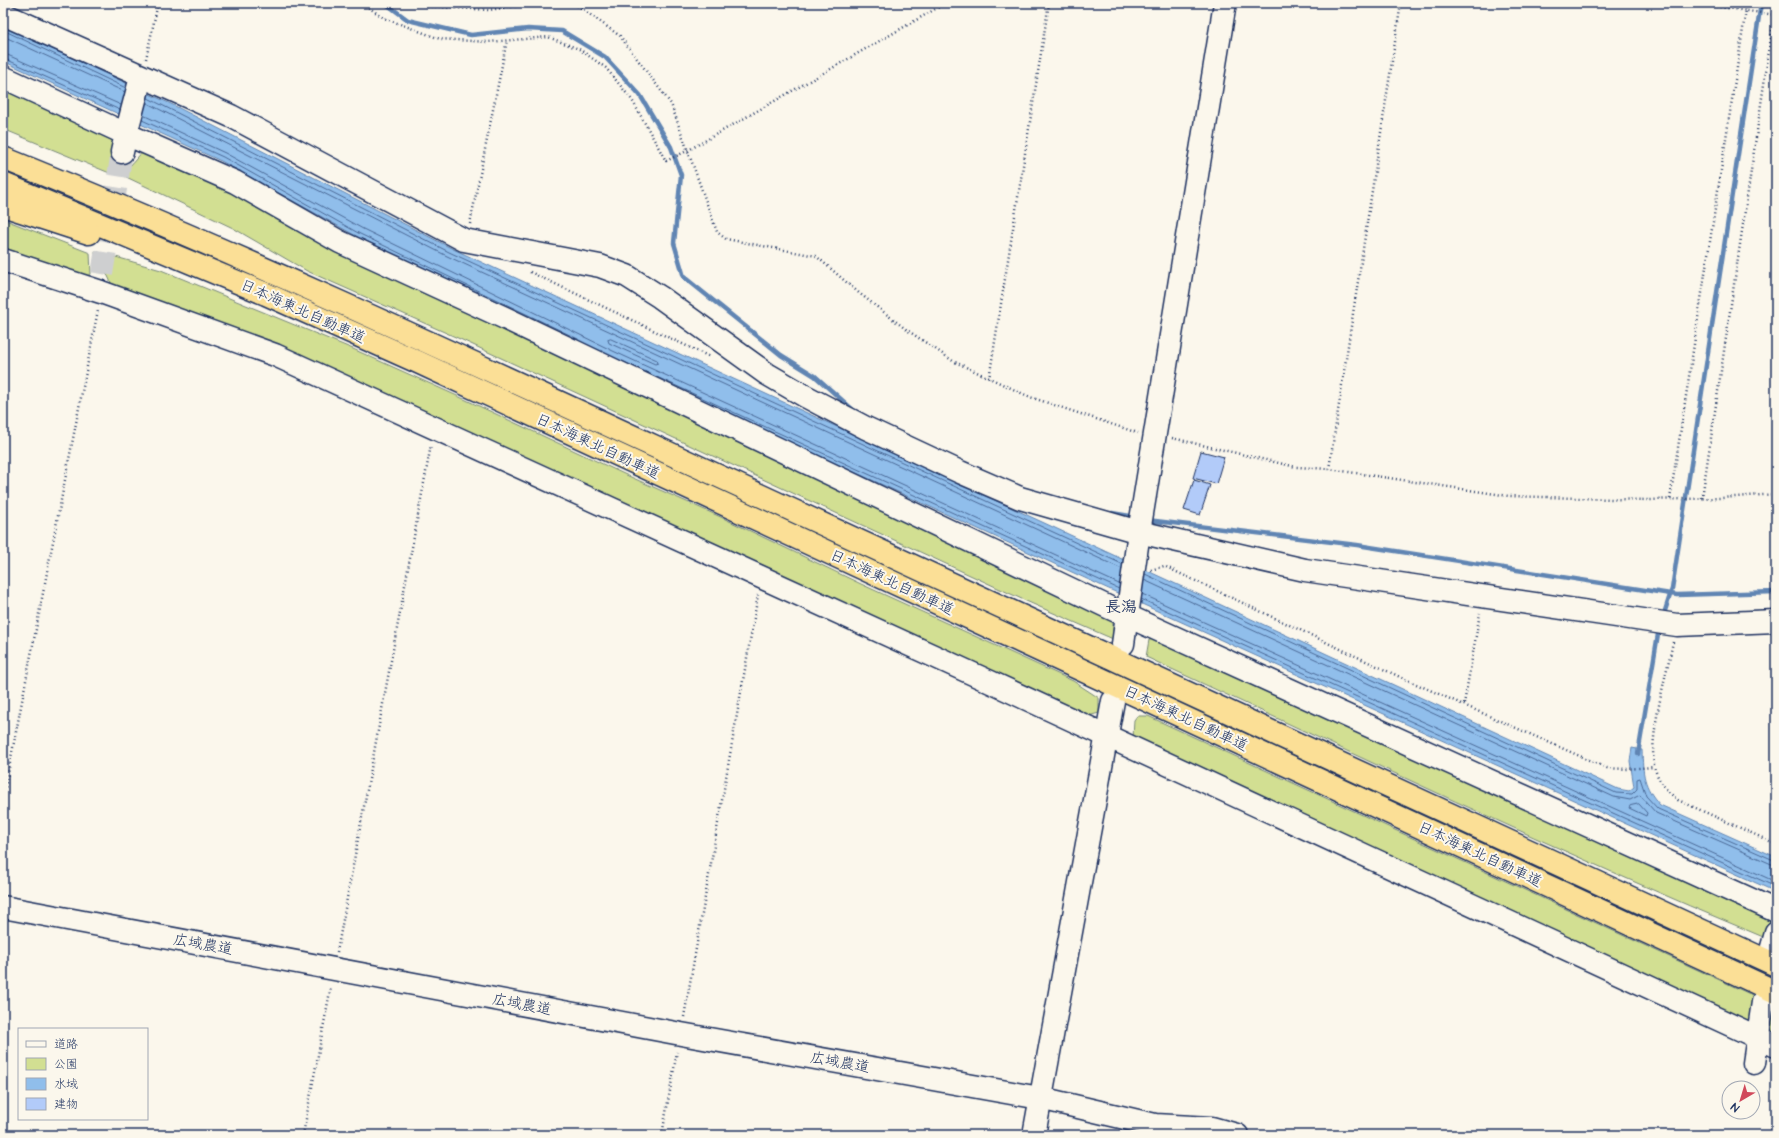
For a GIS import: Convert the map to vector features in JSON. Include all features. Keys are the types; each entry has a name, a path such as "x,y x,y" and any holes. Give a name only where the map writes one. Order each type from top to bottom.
{"highway":[{"path":"3,145 186,227 286,279"},
{"name":"日本海東北自動車道","path":"3,158 82,190 286,279 1775,948"},
{"name":"日本海東北自動車道","path":"3,184 266,294 418,362 1770,997"},
{"path":"3,206 266,294"}],"street":[{"path":"1123,644 1127,612 1144,566 1141,523 1225,3"},
{"path":"3,14 231,116 464,240 600,266 627,276 767,374 866,428 1020,498 1141,523 1306,570 1674,624 1776,621"},
{"path":"3,77 125,137 235,182 340,242 505,318 1127,612 1776,911"},
{"path":"125,137 141,77"},
{"path":"3,260 102,283 275,355 1108,736 1767,1041"},
{"path":"1034,1135 1108,736 1113,701"},
{"name":"広域農道","path":"3,907 681,1034 1040,1098 1155,1125"},
{"path":"1754,1063 1767,1041 1770,997"},
{"path":"1155,1125 1177,1135"},
{"path":"1155,1125 1212,1128 1236,1135"}],"path":[{"path":"141,77 158,3"},
{"path":"362,3 384,18 440,39 488,42 548,37 579,49 606,68 632,100 666,161 688,151 946,3"},
{"path":"420,3 426,6 489,10 537,3"},
{"path":"574,3 620,36 671,104 717,232 726,239 816,256 860,293 933,349 989,379 1030,398 1137,433 1156,434 1296,467 1329,469 1509,496 1647,500 1720,498 1776,494"},
{"path":"989,379 1049,3"},
{"path":"1329,469 1401,3"},
{"path":"1692,3 1775,15"},
{"path":"1670,499 1747,3"},
{"path":"1702,498 1776,4"},
{"path":"464,240 472,216 507,40"},
{"path":"529,272 715,360"},
{"path":"3,799 102,283"},
{"path":"303,1135 429,450 435,428"},
{"path":"1144,566 1164,566 1398,676 1607,768 1626,770 1648,769 1654,767"},
{"path":"662,1135 762,577"},
{"path":"1464,704 1483,597"},
{"path":"1674,624 1654,734 1654,767 1658,778 1668,791 1678,800 1776,844"}],"green space":[{"path":"3,84 117,139 112,174 3,129"},
{"path":"144,150 182,164 474,316 1113,614 1113,639 1026,601 460,339 307,271 233,228 122,175"},
{"path":"3,219 90,253 91,274 82,279 3,252"},
{"path":"95,251 161,270 353,349 723,518 861,584 1073,681 1099,698 1099,713 1078,719 116,294 108,276 95,264"},
{"path":"1167,637 1771,918 1768,939 1533,837 1146,657 1149,640"},
{"path":"1137,716 1148,716 1776,1006 1776,1040 1769,1026 1752,1018 1737,1033 1133,738 1134,720"}],"water":[{"path":"3,26 171,104 451,248 1618,789 1629,791 1634,787 1630,761 1632,748 1642,750 1643,766 1647,786 1660,805 1776,857 1776,892 1100,585 609,359 358,237 221,161 3,61"}],"building":[{"path":"1201,451 1224,457 1216,484 1193,478"},
{"path":"1194,480 1210,485 1200,515 1184,510"}],"waterway":[{"path":"385,3 408,20 471,35 528,29 562,31 605,57 640,95 671,147 681,175 674,243 684,277 781,355 815,376 852,409"},
{"path":"1663,617 1672,589 1761,3"},
{"path":"1112,513 1136,517"},
{"path":"1147,520 1357,545 1677,595 1776,592"},
{"path":"1638,754 1659,628"}],"tunnel":[{"path":"102,274 122,152"}],"district":[{"name":"長潟","path":"1121,606"}]}
